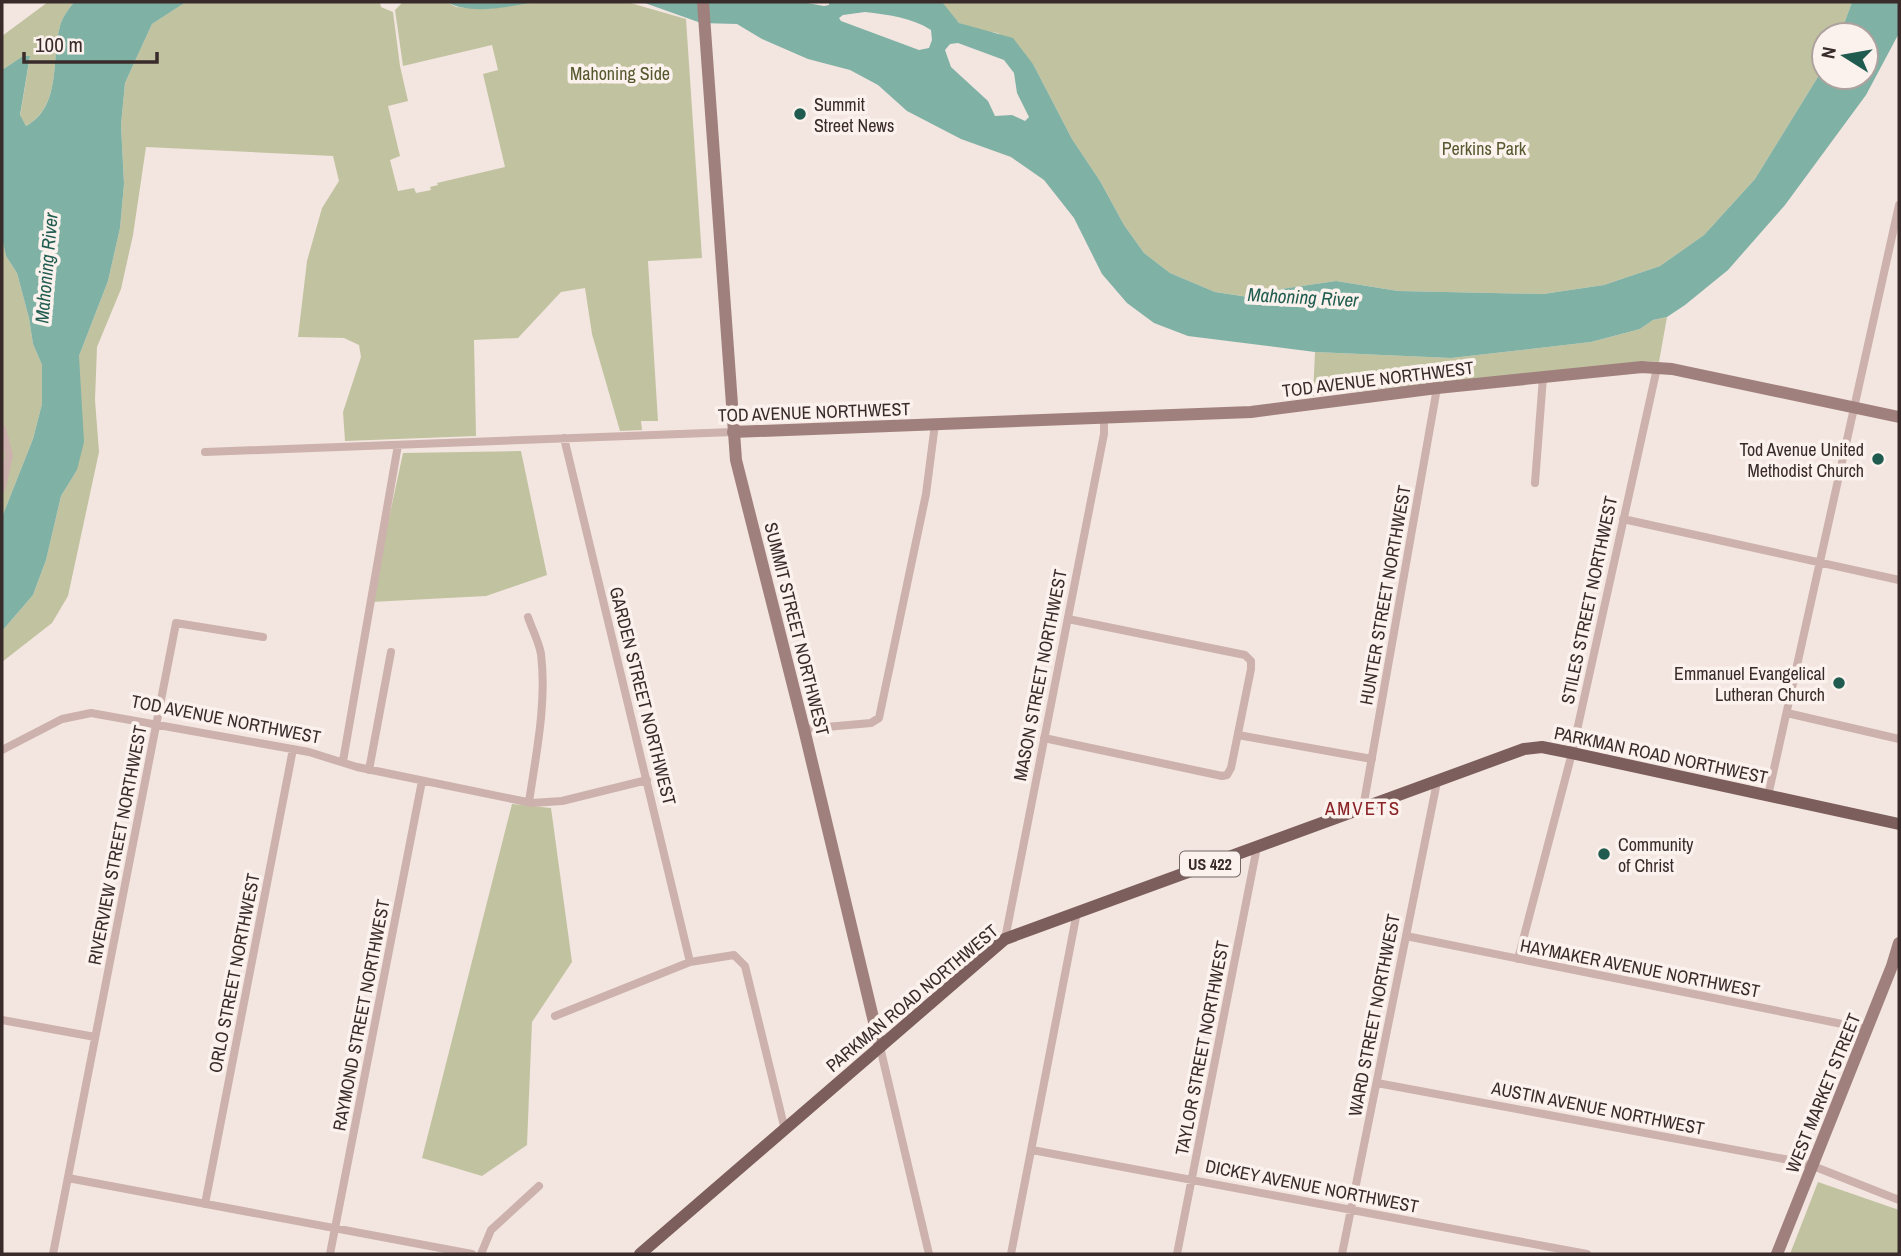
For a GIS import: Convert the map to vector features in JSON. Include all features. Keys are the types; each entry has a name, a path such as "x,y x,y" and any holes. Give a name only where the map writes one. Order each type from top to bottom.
{"main road":[{"name":"SUMMIT STREET NORTHWEST","path":"702,2 733,432 740,476 880,1046"},
{"name":"TOD AVENUE NORTHWEST","path":"733,432 1251,412 1437,388 1642,367 1672,369 1899,417"},
{"name":"PARKMAN ROAD NORTHWEST","path":"640,1254 1005,939 1524,749 1542,747 1572,753 1899,824"},
{"name":"WEST MARKET STREET","path":"1777,1254 1899,943"}],"street":[{"path":"1769,796 1899,205"},
{"path":"1889,253 1899,256"},
{"name":"STILES STREET NORTHWEST","path":"1518,960 1572,753 1657,368"},
{"path":"1535,483 1543,377"},
{"name":"HUNTER STREET NORTHWEST","path":"1363,808 1437,388"},
{"name":"MASON STREET NORTHWEST","path":"1005,939 1104,434 1104,418"},
{"path":"804,729 871,723 879,718 926,494 935,424"},
{"path":"2,429 9,455 2,488"},
{"name":"TOD AVENUE NORTHWEST","path":"2,750 62,719 82,714 101,714 293,749 343,761 398,444 733,432"},
{"name":"GARDEN STREET NORTHWEST","path":"564,438 690,962"},
{"path":"205,452 398,444"},
{"path":"1623,519 1899,580"},
{"path":"528,617 541,652 542,701 539,740 528,802"},
{"path":"1044,738 1223,776 1227,775 1231,768 1238,735 1251,669 1248,657 1068,619"},
{"name":"RIVERVIEW STREET NORTHWEST","path":"68,1178 176,623 263,637"},
{"path":"369,770 391,652"},
{"path":"1787,713 1899,739"},
{"path":"1238,735 1372,759"},
{"name":"ORLO STREET NORTHWEST","path":"205,1204 293,749"},
{"path":"343,761 369,770 528,802 562,801 647,780"},
{"name":"RAYMOND STREET NORTHWEST","path":"330,1254 422,781"},
{"name":"WARD STREET NORTHWEST","path":"1342,1254 1437,782"},
{"name":"TAYLOR STREET NORTHWEST","path":"1177,1254 1257,847"},
{"path":"1011,1254 1077,912"},
{"name":"HAYMAKER AVENUE NORTHWEST","path":"1406,936 1867,1029"},
{"path":"555,1016 690,962 728,955 737,957 744,966 785,1130"},
{"path":"2,1020 95,1037"},
{"name":"SUMMIT STREET NORTHWEST","path":"880,1046 929,1254"},
{"name":"AUSTIN AVENUE NORTHWEST","path":"1377,1083 1813,1166 1899,1200"},
{"name":"DICKEY AVENUE NORTHWEST","path":"1032,1150 1587,1254"},
{"path":"53,1254 68,1178 472,1254"},
{"path":"481,1254 491,1230 539,1186"}],"green space":[{"path":"48,2 74,2 60,26 50,95 45,107 26,126 20,116 30,57 23,56 2,70 2,36"},
{"name":"Mahoning Side","path":"186,2 380,2 381,7 393,12 408,101 388,106 400,156 390,160 398,191 414,188 416,193 431,190 430,187 438,185 437,183 505,167 483,74 498,70 492,45 403,66 395,10 403,2 447,2 456,7 488,9 539,2 627,2 686,19 702,258 648,261 658,421 641,421 642,430 620,431 592,334 585,288 561,292 518,338 474,340 476,436 345,441 343,412 361,357 359,345 344,338 298,337 307,261 322,208 339,181 333,156 146,147 133,235 121,289 97,347 95,400 99,452 68,596 52,623 2,662 2,631 33,595 46,560 61,496 77,470 79,356 108,281 120,228 124,184 121,125 125,83 152,24"},
{"name":"Perkins Park","path":"940,2 1852,2 1845,21 1810,21 1810,90 1755,179 1704,235 1660,266 1604,285 1543,294 1398,291 1336,281 1249,297 1215,292 1170,273 1144,253 1124,225 1100,181 1072,139 1033,64 998,33 981,31 959,23"},
{"path":"2,239 6,256 17,273 33,344 42,365 42,404 33,439 2,517"},
{"path":"1667,317 1659,362 1646,361 1313,396 1315,352 1451,358 1591,342 1640,329 1653,320"},
{"path":"521,451 547,575 486,596 371,602 403,453"},
{"path":"512,804 551,808 572,962 532,1022 527,1145 482,1176 422,1158"},
{"path":"1818,1182 1899,1210 1899,1254 1790,1254"}],"water":[{"name":"Mahoning River","path":"74,2 186,2 152,24 125,83 121,125 124,184 120,228 108,281 79,356 84,442 77,470 61,496 46,560 33,595 2,631 2,517 33,439 42,404 42,365 33,344 17,273 6,256 2,239 2,70 23,56 30,56 20,115 26,126 37,118 50,95 60,26"},
{"path":"447,2 537,2 479,9"},
{"name":"Mahoning River","path":"642,2 802,2 824,6 829,5 829,2 942,2 959,23 1013,38 1033,64 1072,139 1144,253 1170,273 1215,292 1248,297 1336,281 1398,291 1543,294 1604,285 1660,266 1704,235 1755,179 1810,90 1868,91 1785,205 1728,270 1667,317 1653,320 1640,329 1591,342 1451,358 1315,352 1188,336 1154,323 1127,303 1102,274 1074,218 1044,180 1011,157 961,139 907,111 878,85 850,70 808,59 762,39 737,24 701,23","holes":["865,12 899,17 931,30 929,48 919,50 839,18","958,43 1004,60 1014,73 1017,93 1029,117 1025,121 1012,115 995,116 988,101 951,67 945,50 950,44"]},
{"path":"1852,2 1899,2 1898,35 1880,69 1880,21 1845,21"}],"place":[{"name":"Summit Street News","path":"800,114"},
{"name":"Tod Avenue United Methodist Church","path":"1878,459"},
{"name":"Emmanuel Evangelical Lutheran Church","path":"1839,683"},
{"name":"Community of Christ","path":"1604,854"}],"district":[{"name":"AMVETS","path":"1363,808"}]}
